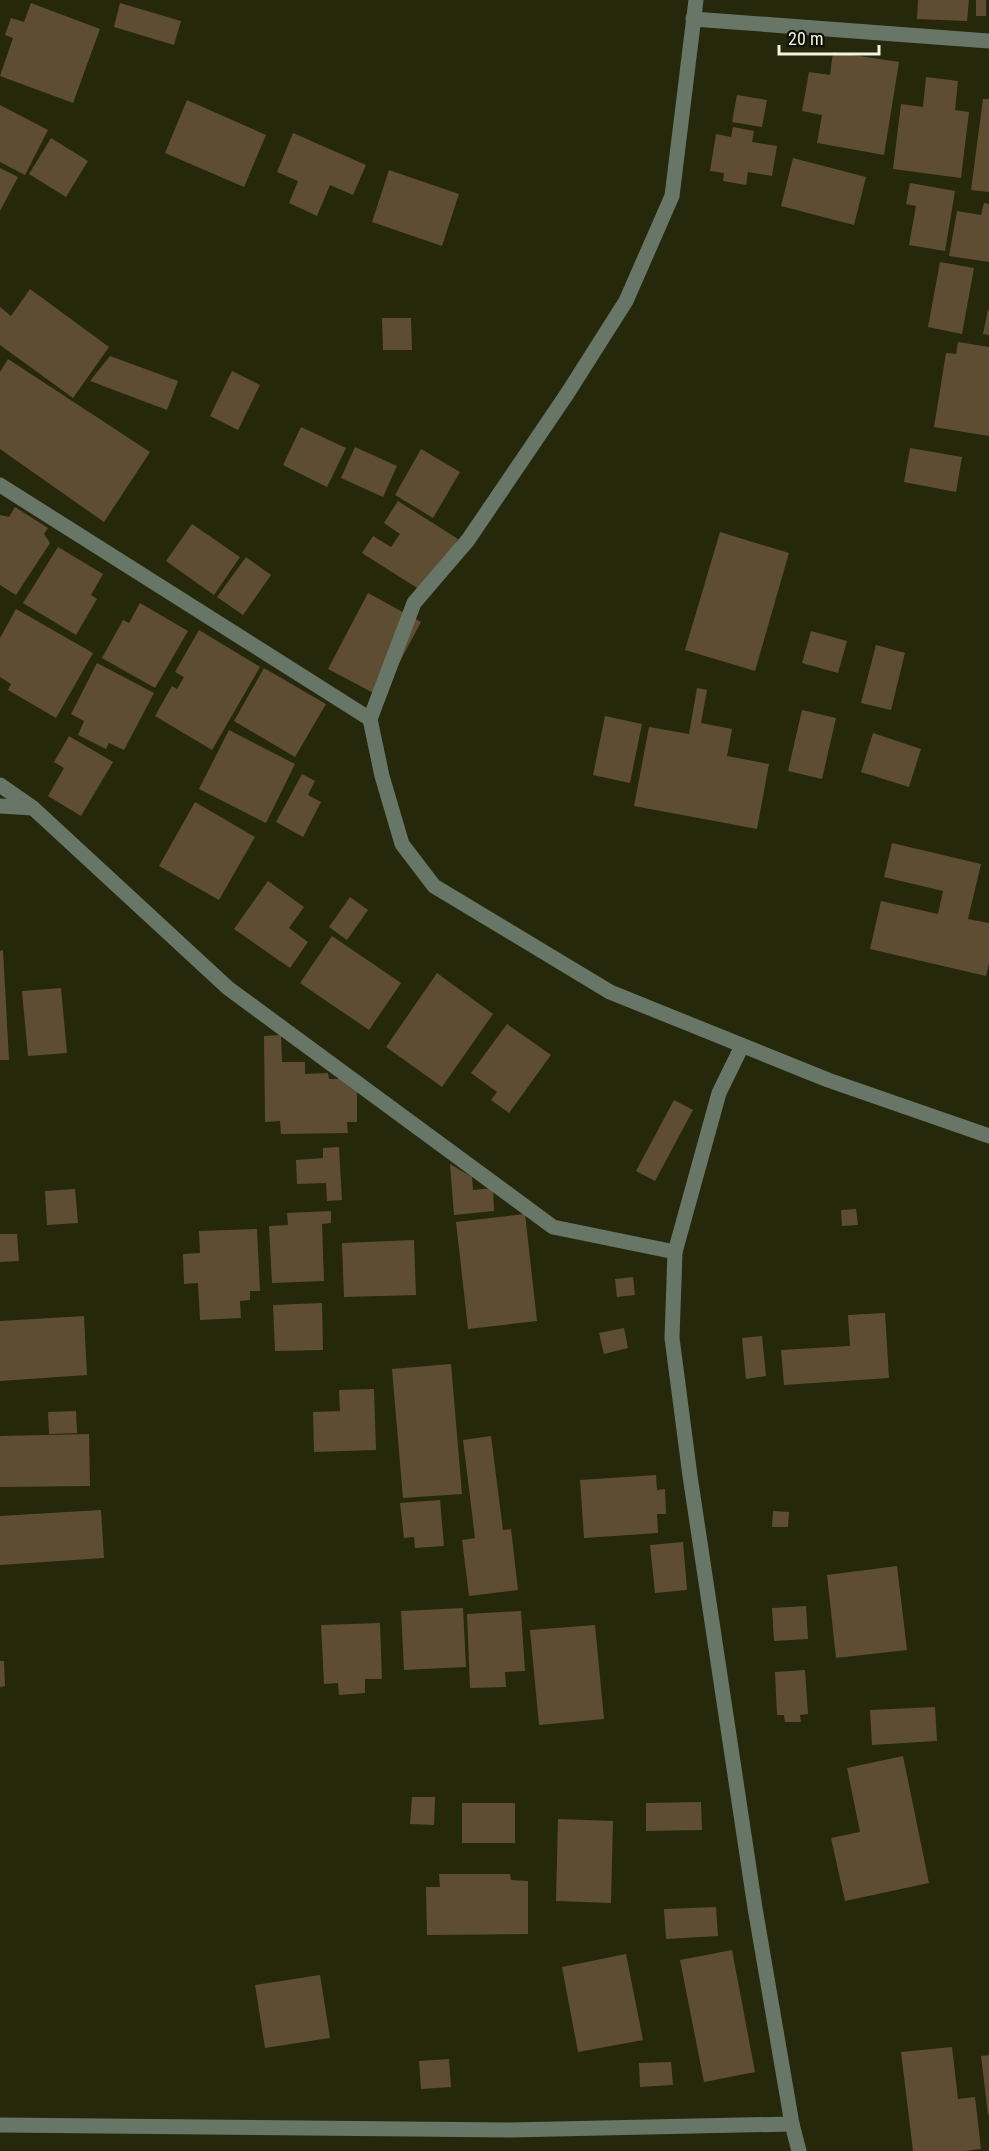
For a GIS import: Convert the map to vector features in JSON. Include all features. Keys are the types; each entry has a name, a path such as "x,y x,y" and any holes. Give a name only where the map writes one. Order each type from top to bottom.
{"street":[{"path":"696,0 672,196 626,301 567,394 468,540 414,603 370,719 382,776 402,844 434,886 610,992 828,1080 989,1136"},
{"path":"693,19 989,41"},
{"path":"0,485 370,719"},
{"path":"0,785 33,807 228,988 553,1227 675,1252"},
{"path":"0,806 33,807"},
{"path":"742,1046 719,1093 675,1252 672,1338 690,1476 755,1908 792,2124 799,2151"},
{"path":"0,2125 510,2130 792,2124"}],"building":[{"path":"918,0 969,0 967,21 917,19"},
{"path":"976,0 986,0 986,16 976,16"},
{"path":"31,3 100,29 73,103 0,76 13,38 5,35 11,18 24,22"},
{"path":"120,3 181,21 174,45 114,27"},
{"path":"833,52 899,62 884,155 817,143 822,115 802,111 809,72 830,75"},
{"path":"926,77 958,81 955,110 969,112 961,178 893,169 901,104 923,107"},
{"path":"737,95 767,100 762,127 732,122"},
{"path":"983,99 989,99 989,192 971,190"},
{"path":"187,100 266,135 244,187 165,153"},
{"path":"0,105 48,130 25,175 0,162"},
{"path":"733,127 754,131 752,142 777,146 772,176 748,172 746,185 723,181 724,173 710,171 716,134 731,137"},
{"path":"293,133 366,165 353,195 330,185 317,216 289,203 298,181 277,172"},
{"path":"51,138 88,161 66,197 29,174"},
{"path":"793,158 866,177 854,225 781,206"},
{"path":"0,168 18,177 0,211"},
{"path":"389,170 459,194 442,246 372,222"},
{"path":"910,183 955,191 945,251 909,245 916,206 906,204"},
{"path":"984,203 989,204 989,262 949,256 957,211 981,215"},
{"path":"940,262 974,268 962,334 928,327"},
{"path":"30,289 109,347 73,398 0,345 0,307 11,316"},
{"path":"989,311 989,335 983,334"},
{"path":"382,318 411,318 412,350 383,350"},
{"path":"958,342 989,347 989,436 934,427 946,353 956,354"},
{"path":"110,356 178,381 167,410 90,381"},
{"path":"8,359 150,452 104,522 0,449 0,372"},
{"path":"232,371 260,385 238,430 210,416"},
{"path":"301,427 346,448 327,487 283,465"},
{"path":"355,447 397,466 383,497 341,478"},
{"path":"910,448 962,457 956,492 904,482"},
{"path":"421,449 460,472 433,518 395,495"},
{"path":"398,501 458,539 425,593 362,553 373,536 391,547 400,534 384,523"},
{"path":"15,507 48,528 44,534 50,543 16,595 0,585 0,515 9,517"},
{"path":"192,524 240,557 214,595 166,561"},
{"path":"720,532 789,553 755,671 685,650"},
{"path":"58,547 103,574 91,595 97,599 76,635 23,603"},
{"path":"246,557 271,575 243,615 217,597"},
{"path":"368,593 421,622 381,697 328,669"},
{"path":"140,603 188,631 155,688 102,658 123,620 129,623"},
{"path":"16,609 93,653 56,718 8,690 11,684 0,677 0,638"},
{"path":"199,630 260,667 212,750 155,716 172,686 177,689 184,677 175,672"},
{"path":"811,631 847,641 838,673 802,663"},
{"path":"876,645 905,653 891,710 861,703"},
{"path":"97,663 154,693 124,750 109,743 106,749 78,735 84,721 71,714"},
{"path":"264,668 326,704 295,757 234,721"},
{"path":"697,688 707,690 701,723 732,729 727,756 769,764 757,829 634,806 649,727 689,734"},
{"path":"802,710 836,718 822,779 788,771"},
{"path":"605,716 642,724 630,783 593,775"},
{"path":"229,730 295,764 266,823 199,789"},
{"path":"873,733 921,749 909,787 861,772"},
{"path":"69,736 113,762 81,816 48,796 64,768 54,762"},
{"path":"302,774 315,781 308,795 321,802 303,837 276,822"},
{"path":"195,802 255,837 219,900 159,866"},
{"path":"892,843 981,864 968,919 989,923 989,963 986,976 870,949 881,901 938,914 943,891 884,877"},
{"path":"268,881 304,907 289,928 308,942 290,968 234,929"},
{"path":"350,897 368,910 347,940 329,927"},
{"path":"332,936 401,983 369,1030 300,983"},
{"path":"3,950 9,1060 0,1060 0,951"},
{"path":"437,973 493,1014 442,1087 386,1047"},
{"path":"61,988 67,1053 28,1056 22,991"},
{"path":"507,1024 551,1055 509,1113 491,1100 497,1092 471,1073"},
{"path":"281,1035 282,1062 305,1062 305,1074 328,1073 329,1079 349,1079 357,1085 357,1122 347,1122 348,1133 281,1134 280,1121 265,1122 264,1036"},
{"path":"674,1100 693,1110 655,1181 636,1171"},
{"path":"339,1147 342,1200 327,1201 326,1183 297,1184 296,1160 323,1158 323,1148"},
{"path":"450,1164 472,1177 473,1190 493,1188 494,1211 454,1215"},
{"path":"75,1189 78,1223 47,1225 45,1191"},
{"path":"856,1209 858,1225 842,1226 841,1210"},
{"path":"331,1211 331,1223 322,1224 324,1281 272,1283 269,1226 288,1225 287,1213"},
{"path":"525,1214 537,1321 468,1329 456,1222"},
{"path":"257,1229 260,1291 250,1291 250,1300 240,1301 241,1318 200,1320 198,1283 184,1284 183,1254 200,1253 199,1231"},
{"path":"0,1234 17,1234 19,1261 0,1262"},
{"path":"414,1240 416,1295 344,1297 342,1243"},
{"path":"633,1277 635,1295 617,1297 615,1279"},
{"path":"322,1303 323,1350 275,1351 273,1305"},
{"path":"885,1313 889,1378 784,1385 781,1350 850,1346 848,1315"},
{"path":"84,1316 87,1375 0,1381 0,1321"},
{"path":"624,1328 628,1348 604,1354 599,1333"},
{"path":"762,1336 766,1376 746,1379 742,1338"},
{"path":"451,1364 462,1494 403,1498 392,1369"},
{"path":"374,1389 376,1450 314,1452 313,1412 340,1411 339,1390"},
{"path":"76,1411 77,1433 49,1434 48,1412"},
{"path":"89,1434 90,1486 0,1487 0,1436"},
{"path":"491,1436 503,1530 511,1529 518,1590 469,1596 462,1540 475,1538 463,1440"},
{"path":"656,1475 657,1490 665,1489 666,1514 657,1514 658,1533 584,1538 580,1480"},
{"path":"440,1500 444,1546 415,1548 414,1537 404,1538 400,1503"},
{"path":"101,1510 104,1558 0,1565 0,1516"},
{"path":"773,1511 789,1512 788,1527 772,1527"},
{"path":"683,1542 687,1590 655,1593 650,1545"},
{"path":"897,1566 907,1650 836,1658 827,1575"},
{"path":"806,1606 808,1639 774,1641 772,1608"},
{"path":"463,1608 466,1667 404,1670 401,1611"},
{"path":"521,1611 525,1671 505,1672 506,1687 470,1688 467,1614"},
{"path":"380,1623 382,1679 365,1679 365,1693 339,1695 338,1683 324,1684 321,1625"},
{"path":"595,1625 604,1719 539,1725 530,1630"},
{"path":"0,1661 4,1661 5,1686 0,1687"},
{"path":"805,1670 808,1714 800,1715 801,1722 785,1722 784,1715 777,1715 775,1672"},
{"path":"935,1707 937,1741 872,1745 870,1710"},
{"path":"903,1756 929,1883 845,1901 831,1838 860,1832 847,1768"},
{"path":"412,1797 435,1797 434,1825 410,1824"},
{"path":"701,1802 702,1830 646,1831 646,1803"},
{"path":"462,1803 515,1803 515,1843 462,1843"},
{"path":"558,1819 613,1821 611,1903 556,1901"},
{"path":"439,1874 510,1874 511,1880 528,1881 528,1934 427,1935 426,1887 440,1887"},
{"path":"716,1907 718,1936 666,1939 664,1909"},
{"path":"732,1950 755,2072 704,2082 680,1960"},
{"path":"626,1954 643,2040 578,2052 562,1967"},
{"path":"320,1975 330,2038 265,2048 255,1985"},
{"path":"952,2047 958,2099 975,2097 981,2149 913,2151 901,2052"},
{"path":"989,2055 989,2114 988,2115 981,2056"},
{"path":"449,2059 451,2087 421,2089 419,2061"},
{"path":"671,2062 673,2085 640,2087 639,2063"}]}
